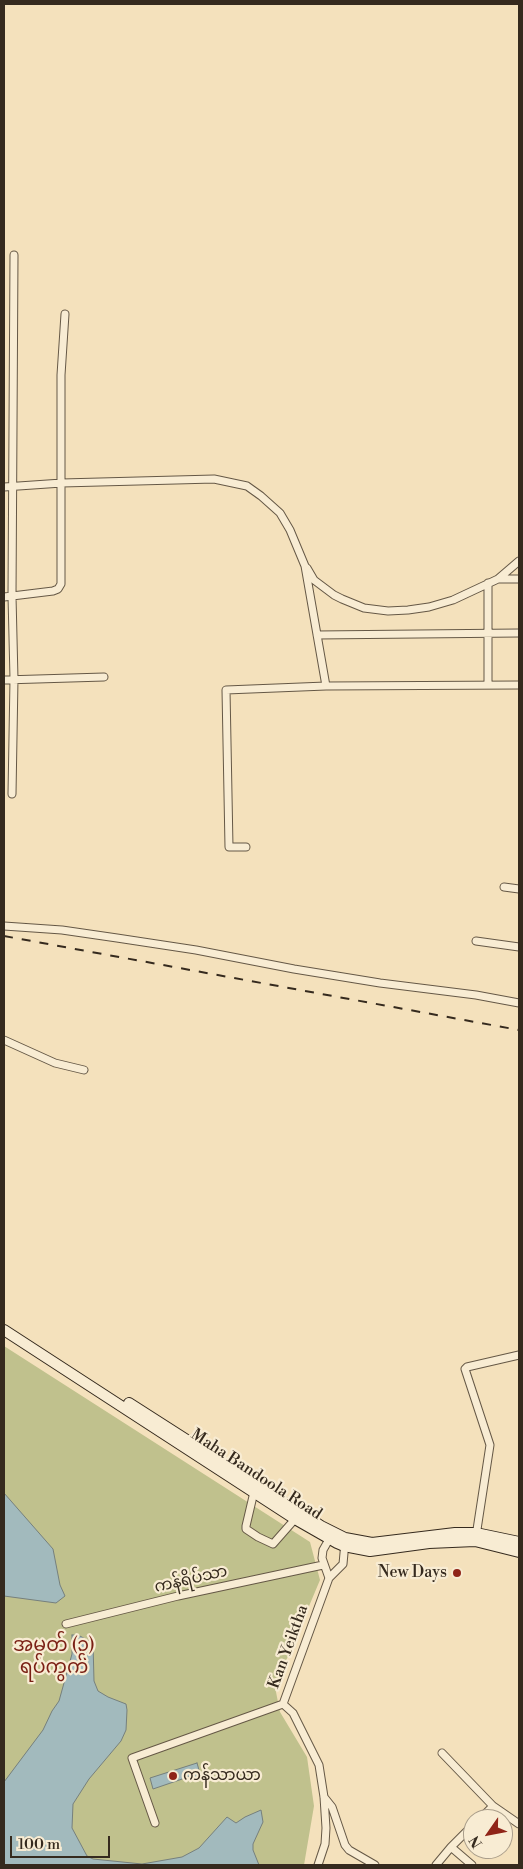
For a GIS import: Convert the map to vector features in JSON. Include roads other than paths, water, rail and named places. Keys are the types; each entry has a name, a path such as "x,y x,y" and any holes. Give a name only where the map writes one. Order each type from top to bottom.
{"main road":[{"name":"Maha Bandoola Road","path":"4,1322 331,1536"},
{"name":"Maha Bandoola Road","path":"4,1330 295,1519 345,1542 370,1551 475,1537 519,1542"},
{"name":"Maha Bandoola Road","path":"475,1537 519,1552"}],"street":[{"path":"12,794 14,679 12,486 14,255"},
{"path":"4,597 53,591 62,584 61,376 65,314"},
{"path":"4,487 62,483 214,480 246,486 280,513 290,530 305,566 314,580 334,595 364,608 388,611 437,605 453,600 488,583 498,580 519,579"},
{"path":"498,580 519,561"},
{"path":"305,566 326,686"},
{"path":"488,583 488,685"},
{"path":"317,635 519,633"},
{"path":"4,680 104,678"},
{"path":"246,847 229,847 226,690 326,686 519,685"},
{"path":"504,887 519,889"},
{"path":"4,926 62,930 117,938 196,950 294,969 519,1003"},
{"path":"476,941 519,947"},
{"path":"4,1040 56,1063 84,1070"},
{"path":"475,1537 490,1445 465,1370 467,1367 519,1355"},
{"path":"254,1492 246,1529 258,1537 273,1544 295,1519"},
{"path":"329,1578 323,1564 322,1554 331,1536"},
{"name":"Kan Yeiktha","path":"318,1865 325,1844 326,1828 319,1765 293,1713 283,1704 329,1578 343,1564 345,1542"},
{"name":"ကန်ရိပ်သာ","path":"66,1624 178,1596 323,1564"},
{"path":"155,1824 132,1758 283,1704"},
{"path":"442,1753 493,1806 519,1824"},
{"path":"324,1797 332,1807 345,1845 349,1850 375,1865"},
{"path":"490,1809 493,1806"},
{"path":"326,1828 339,1827"},
{"path":"436,1865 463,1836"},
{"path":"452,1847 472,1865"}],"water":[{"path":"4,1493 53,1549 60,1585 65,1596 56,1603 4,1596"},
{"path":"72,1635 78,1635 93,1643 94,1681 98,1691 126,1704 127,1710 126,1730 121,1741 89,1779 73,1804 72,1828 87,1856 93,1859 142,1864 182,1857 199,1848 227,1817 236,1823 261,1810 263,1822 253,1844 253,1850 259,1865 4,1865 4,1782 43,1730 59,1701 72,1654"},
{"name":"ကန်သာယာ","path":"197,1763 201,1777 195,1779 194,1775 153,1789 150,1778"}],"railway":[{"path":"4,936 519,1030"}],"place":[{"name":"New Days","path":"457,1573"},
{"name":"ကန်သာယာ","path":"173,1776"}],"district":[{"name":"အမှတ် (၃) ရပ်ကွက်","path":"54,1657"}]}
